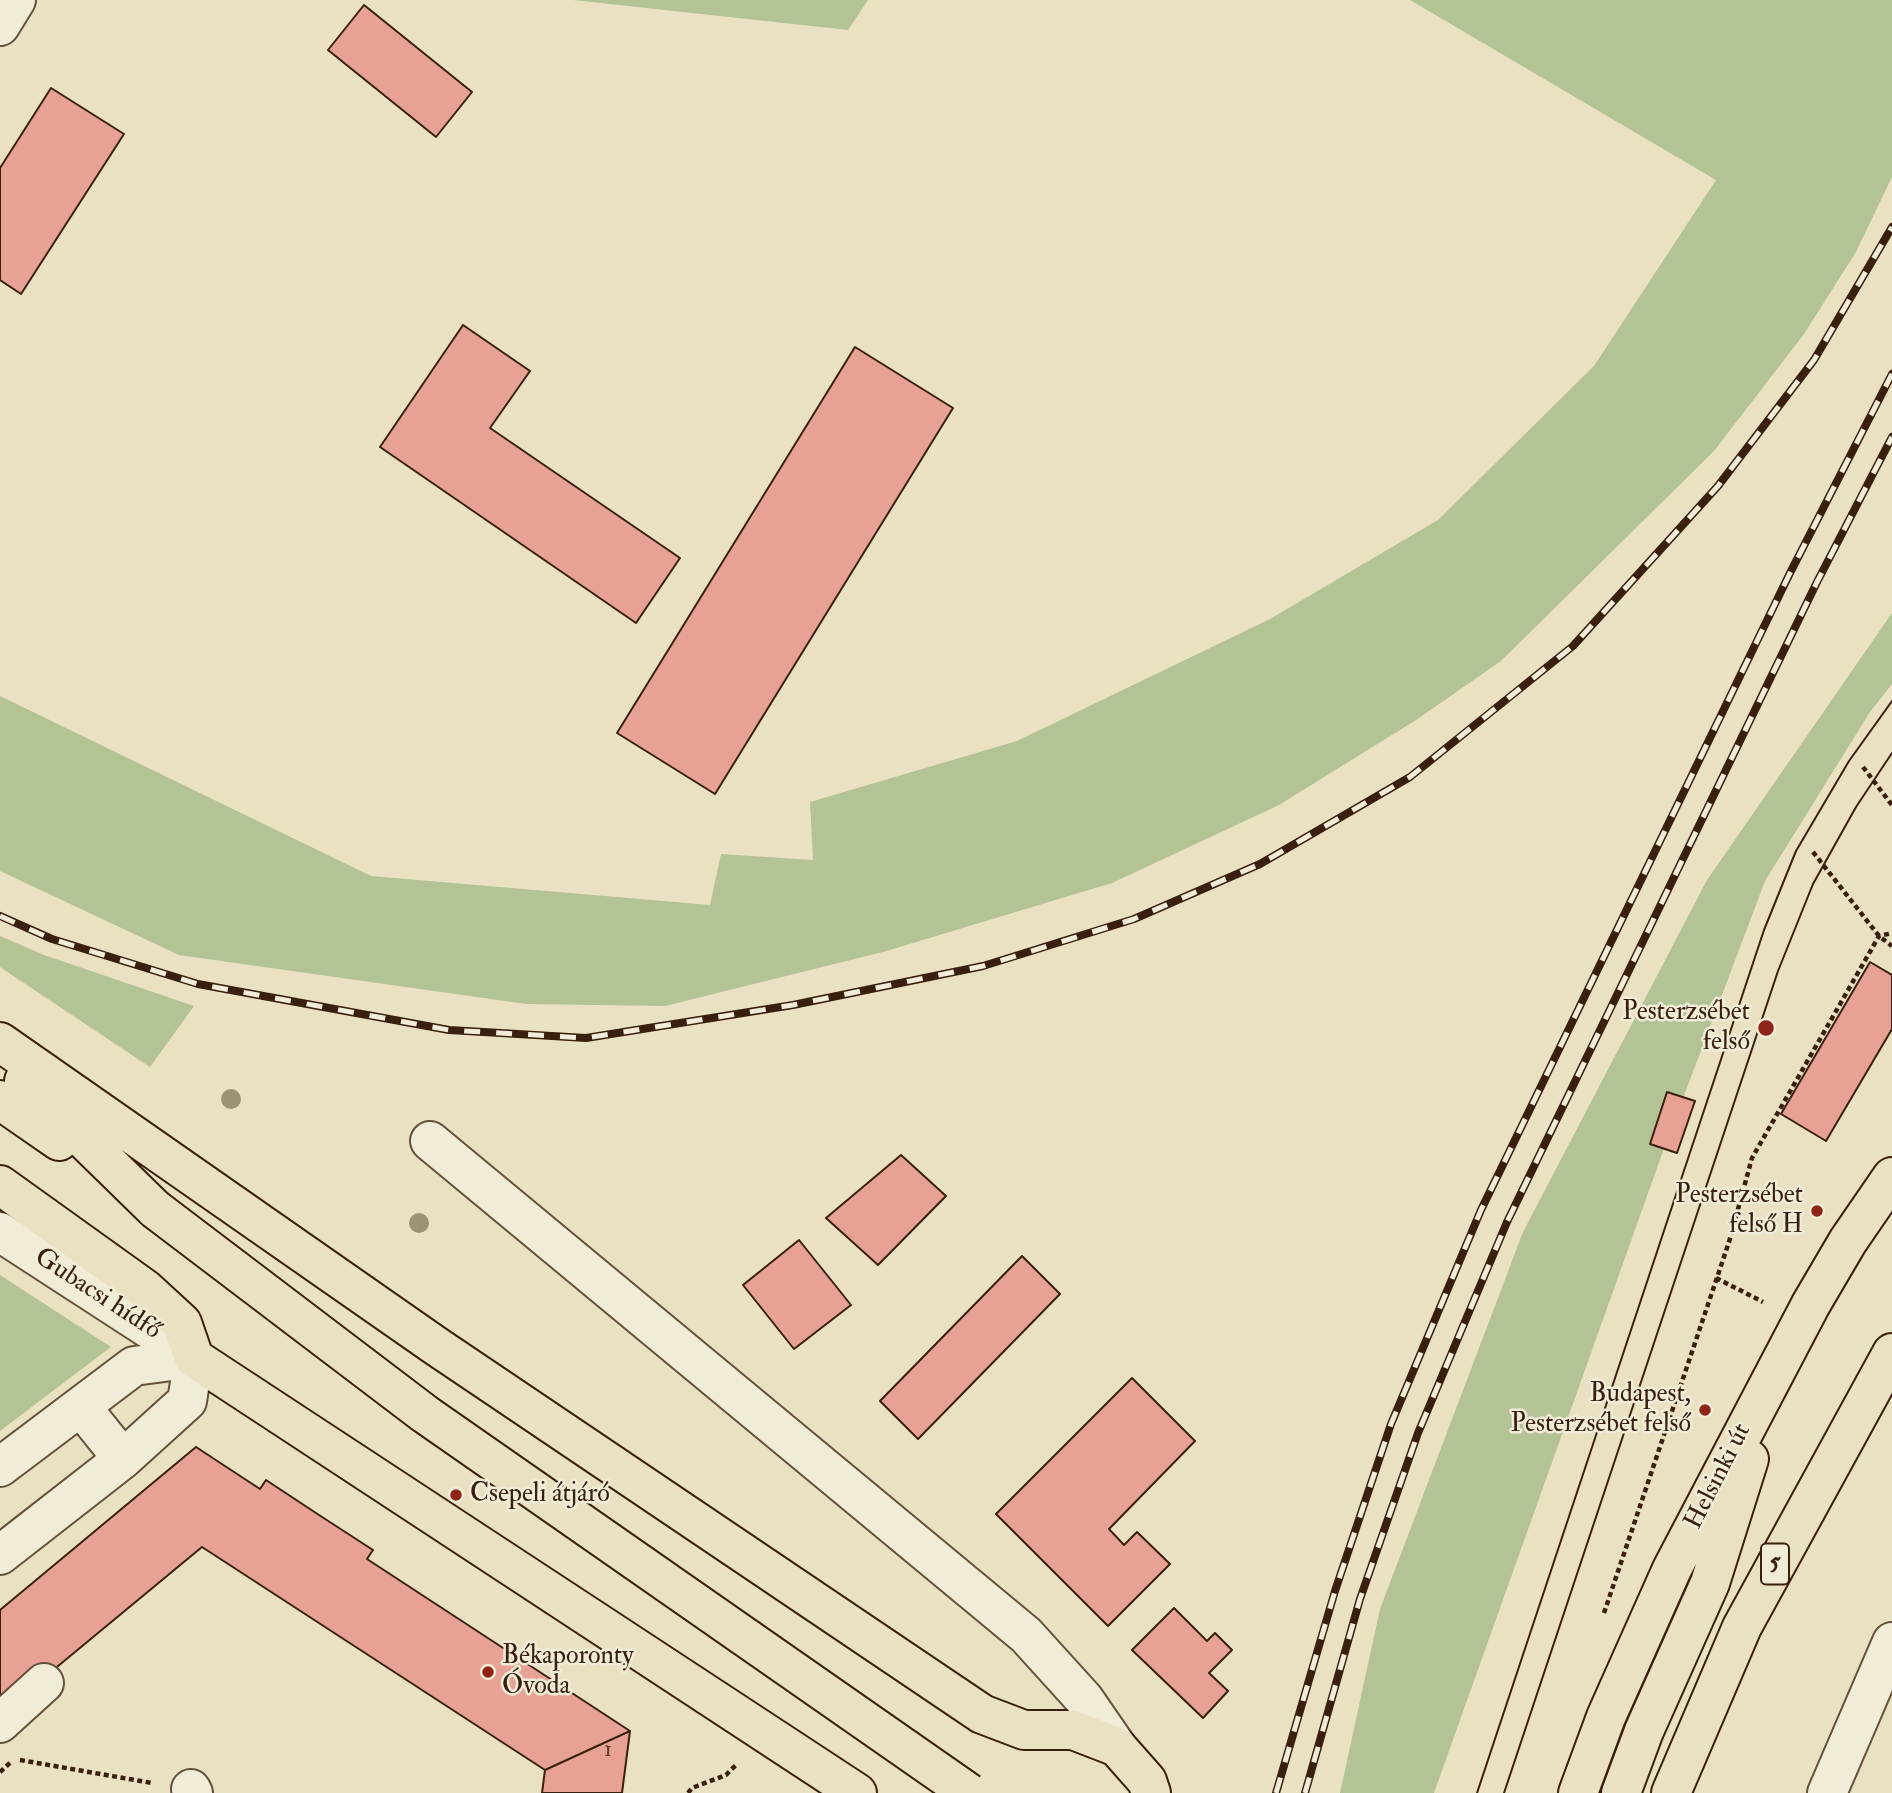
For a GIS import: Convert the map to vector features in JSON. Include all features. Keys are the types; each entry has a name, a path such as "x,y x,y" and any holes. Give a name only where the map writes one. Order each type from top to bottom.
{"main road":[{"path":"0,1042 425,1338 982,1714 1024,1730 1073,1730 1117,1747 1147,1781 1151,1793"},
{"path":"0,1058 155,1209"},
{"path":"0,1100 155,1209 425,1415 969,1793"},
{"name":"Helsinki út","path":"1578,1793 1606,1717 1672,1569 1780,1360 1848,1241 1892,1177"},
{"path":"0,1185 145,1289 182,1323 194,1358 857,1793"},
{"name":"5","path":"1673,1789 1742,1627 1892,1353"},
{"path":"1622,1793 1644,1731 1710,1583 1780,1360"}],"street":[{"path":"0,26 16,0"},
{"path":"430,1141 1026,1635 1084,1699 1117,1747"},
{"name":"Gubacsi hídfő","path":"0,1232 194,1358"},
{"path":"0,1467 82,1408 134,1366 194,1358 187,1401 123,1459 0,1555"},
{"path":"82,1408 123,1459"},
{"path":"1827,1793 1892,1642"},
{"path":"0,1723 44,1683"}],"path":[{"path":"1863,767 1892,804"},
{"path":"1813,852 1879,936 1892,946"},
{"path":"1600,1626 1716,1278 1752,1158 1879,936 1892,933"},
{"path":"1716,1278 1763,1302"},
{"path":"688,1793 692,1788 726,1775 738,1763 761,1728"},
{"path":"0,1772 15,1759 192,1791"}],"green space":[{"path":"573,0 868,0 848,30"},
{"path":"1410,0 1892,0 1892,177 1856,252 1804,334 1714,451 1501,661 1416,720 1279,805 1112,883 883,952 665,1006 526,1004 179,955 0,871 0,696 371,876 710,905 721,854 813,860 810,802 1017,741 1270,619 1438,520 1594,366 1716,180"},
{"path":"1892,613 1892,684 1870,712 1765,881 1662,1154 1434,1793 1340,1793 1380,1609 1523,1232 1707,880"},
{"path":"0,936 44,955 194,1006 150,1067 0,967"},
{"path":"0,1275 111,1347 0,1431"}],"building":[{"path":"364,5 472,92 436,137 328,50"},
{"path":"51,88 124,134 21,294 0,280 0,168"},
{"path":"463,325 530,371 490,428 680,558 636,623 380,447"},
{"path":"855,347 953,408 715,794 617,733"},
{"path":"1870,962 1892,975 1892,1029 1826,1141 1781,1114"},
{"name":"Pesterzsébet felső","path":"1667,1092 1695,1101 1677,1153 1650,1144"},
{"path":"901,1155 946,1196 878,1265 826,1218"},
{"path":"799,1240 851,1305 794,1349 743,1285"},
{"path":"1022,1256 1060,1294 918,1439 880,1401"},
{"path":"1132,1378 1195,1441 1109,1529 1124,1545 1137,1532 1170,1564 1108,1626 996,1514"},
{"path":"196,1447 260,1489 266,1480 373,1550 367,1559 630,1731 545,1770 202,1547 0,1714 0,1610"},
{"path":"1174,1608 1207,1641 1215,1633 1232,1650 1209,1673 1228,1691 1203,1718 1132,1650"},
{"path":"630,1731 622,1793 542,1793 545,1770"}],"tram line":[{"path":"1477,1793 1764,930 1796,851 1849,761 1892,701"},
{"path":"1504,1793 1778,971 1813,884 1856,807 1892,753"}],"railway":[{"path":"0,916 52,939 198,984 449,1030 586,1038 793,1005 983,966 1134,919 1260,864 1410,777 1573,646 1718,486 1814,360 1892,227"},
{"path":"1276,1793 1335,1591 1391,1424 1481,1210 1790,573 1892,374"},
{"path":"1305,1793 1360,1599 1418,1433 1507,1222 1817,582 1892,437"}],"place":[{"name":"Pesterzsébet felső","path":"1766,1028"},
{"name":"Pesterzsébet felső H","path":"1817,1211"},
{"name":"Budapest, Pesterzsébet felső","path":"1705,1410"},
{"name":"Csepeli átjáró","path":"456,1495"},
{"name":"Békaporonty Óvoda","path":"488,1672"}]}
